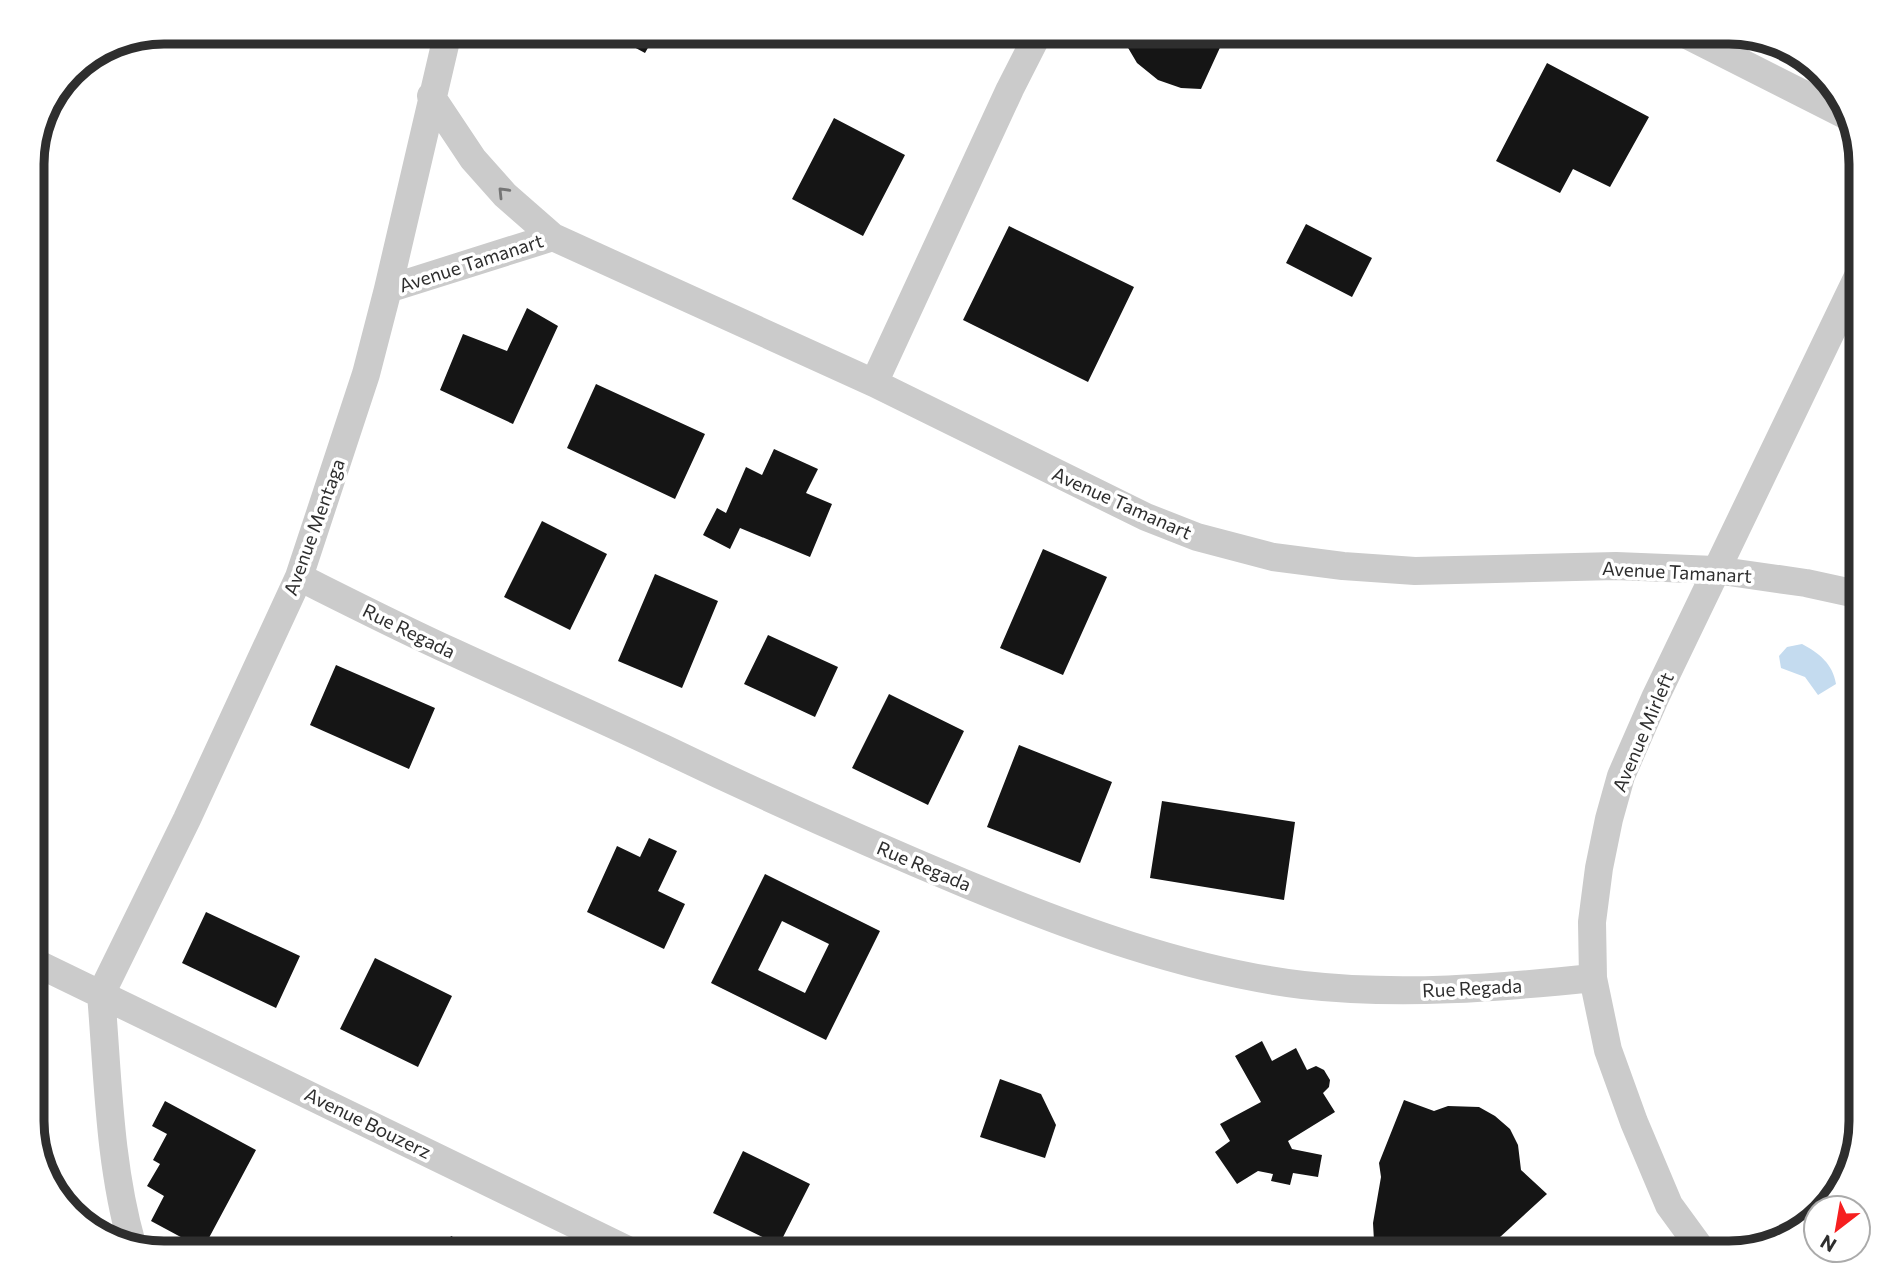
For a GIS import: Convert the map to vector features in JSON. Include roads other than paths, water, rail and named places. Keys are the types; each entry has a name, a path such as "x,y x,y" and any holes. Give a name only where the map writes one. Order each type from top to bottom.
{"street":[{"name":"Avenue Mentaga","path":"101,994 187,819 299,577 366,374 445,44"},
{"path":"874,383 1033,44"},
{"path":"1705,44 1837,111"},
{"name":"Avenue Tamanart","path":"431,96 473,159 505,195 554,237 874,383 1146,517 1197,537 1273,557 1343,566 1415,571 1616,566 1716,570 1806,583 1849,592"},
{"name":"Avenue Tamanart","path":"388,289 554,237"},
{"name":"Avenue Mirleft","path":"1695,1241 1669,1205 1634,1122 1608,1050 1593,978 1592,922 1599,867 1621,776 1655,698 1849,295"},
{"name":"Rue Regada","path":"299,577 453,653 581,709 784,806 1048,918 1140,947 1224,971 1302,985 1393,991 1500,988 1593,978"},
{"name":"Avenue Bouzerz","path":"44,967 607,1241"},
{"path":"101,994 116,1163 130,1236"}],"water":[{"path":"1802,644 1824,660 1834,677 1836,684 1818,695 1805,677 1781,668 1779,656 1787,647"}]}
